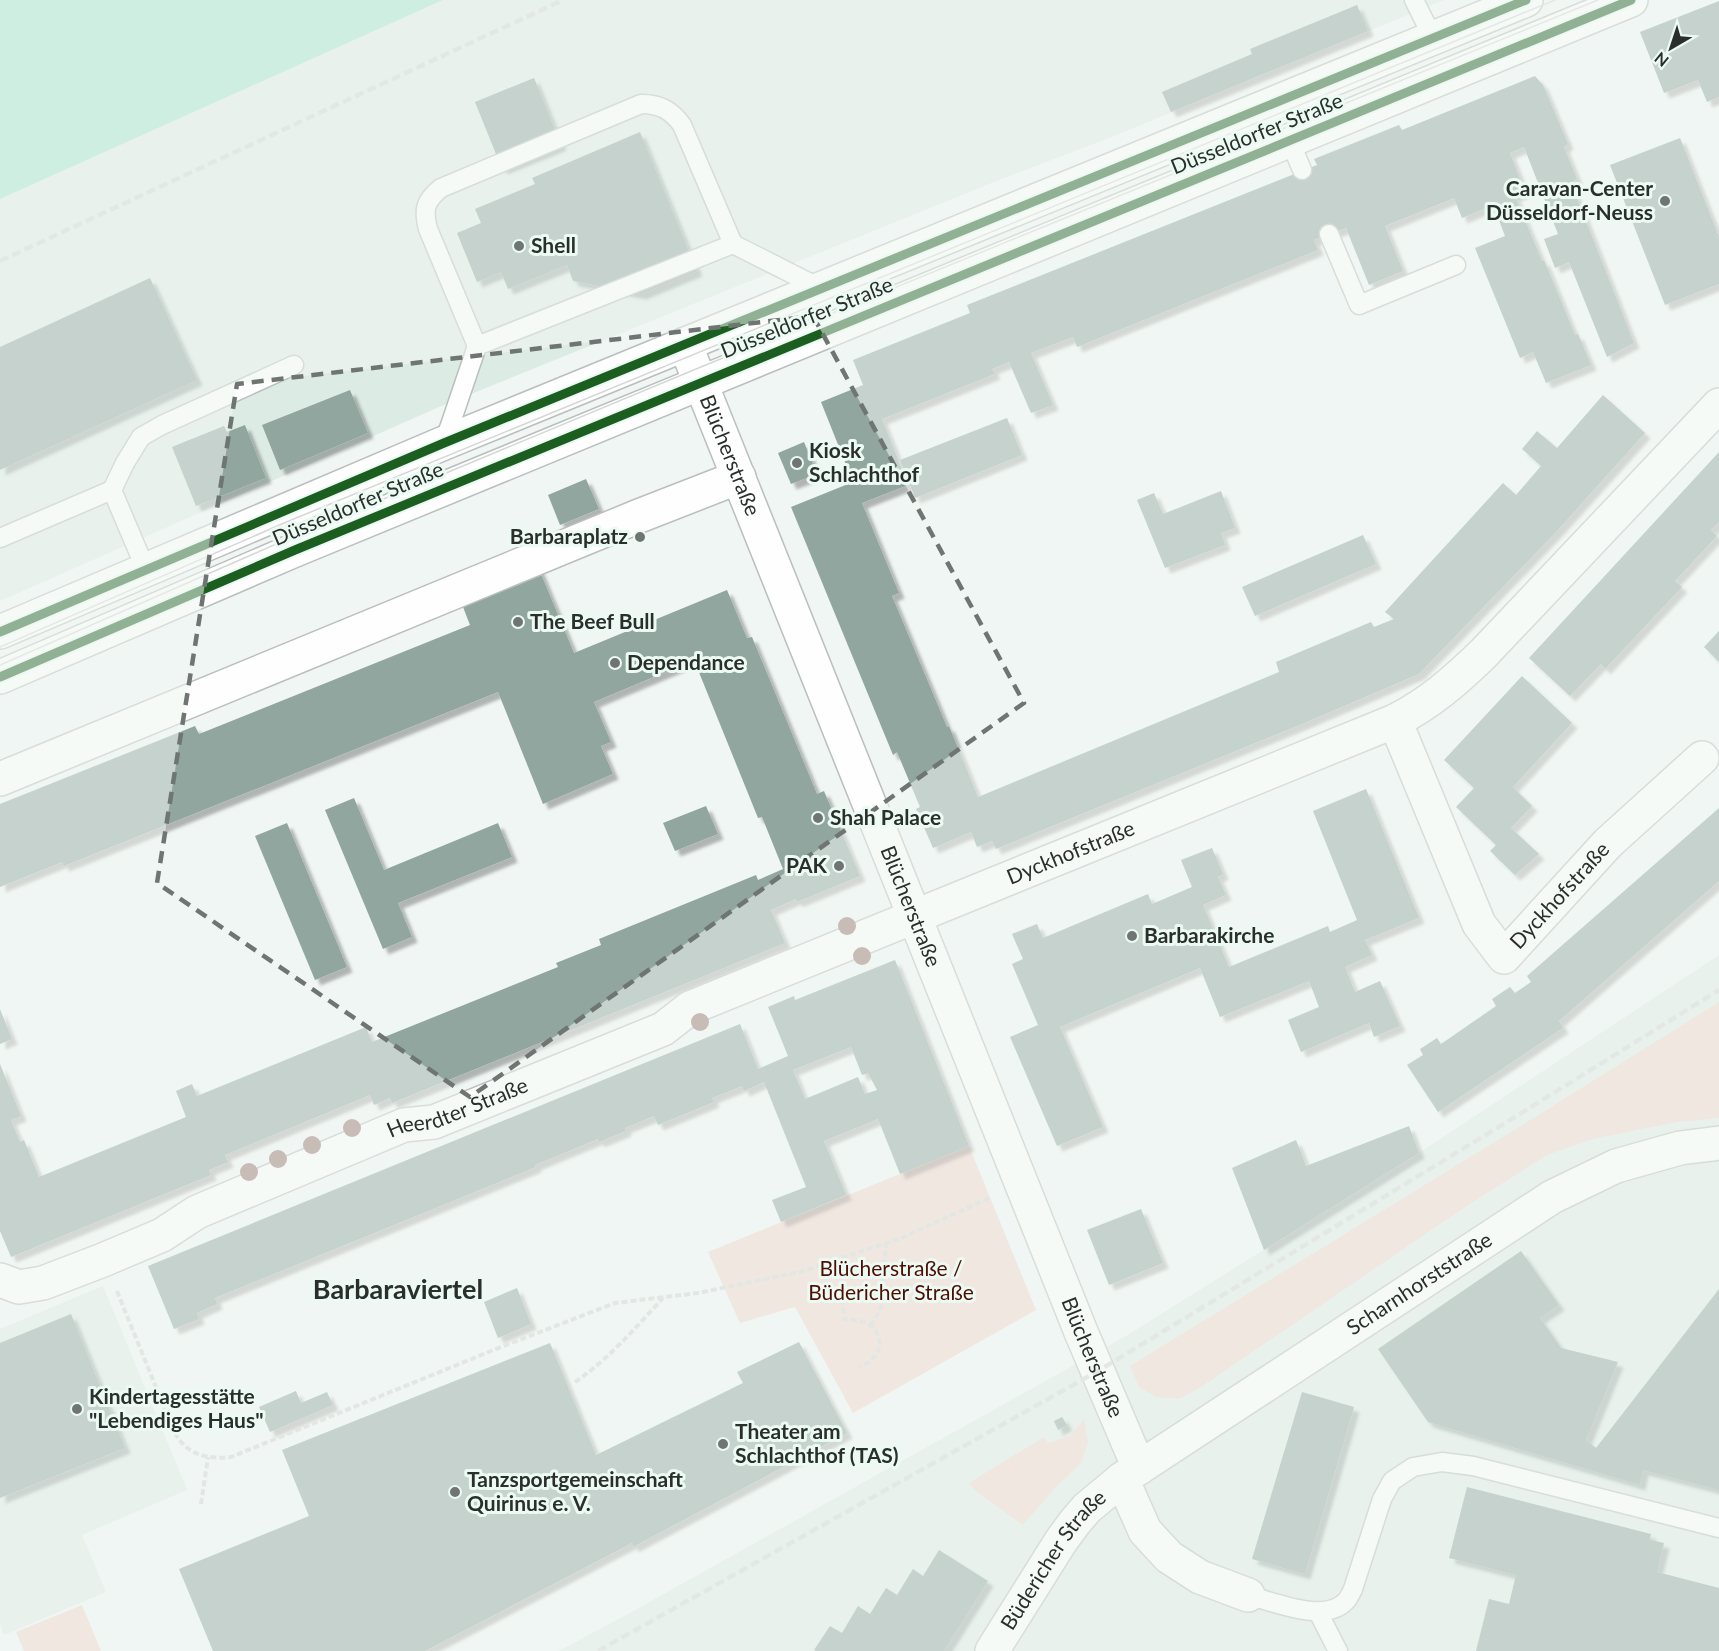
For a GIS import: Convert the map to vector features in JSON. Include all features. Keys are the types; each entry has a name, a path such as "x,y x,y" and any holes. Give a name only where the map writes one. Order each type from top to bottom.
{"street":[{"name":"Düsseldorfer Straße","path":"0,632 444,443 1526,0"},
{"name":"Düsseldorfer Straße","path":"0,677 295,549 1631,0"},
{"name":"Blücherstraße","path":"686,344 1081,1332 1131,1474"},
{"name":"Dyckhofstraße","path":"915,917 1395,721 1419,709 1483,654 1719,405"},
{"path":"0,779 628,520 739,477"},
{"name":"Dyckhofstraße","path":"1395,721 1479,924 1504,957 1608,843 1702,758"},
{"name":"Heerdter Straße","path":"0,1280 19,1287 43,1283 103,1260 162,1234 208,1207 404,1125 434,1122 663,1029 690,1008 915,917"},
{"name":"Scharnhorststraße","path":"1131,1474 1551,1197 1616,1166 1680,1148 1719,1143"},
{"name":"Büdericher Straße","path":"992,1651 1075,1522 1087,1508 1131,1474 1145,1530 1169,1557 1200,1577 1248,1595"}],"lane":[{"path":"1414,0 1433,38"},
{"path":"444,443 477,346 428,229 425,217 431,196 441,188 641,104 654,104 666,108 682,125 733,244 822,290"},
{"path":"1290,141 1302,170"},
{"path":"1329,234 1359,305 1456,265"},
{"path":"477,346 733,244"},
{"path":"0,538 112,490 141,437 162,425 294,365"},
{"path":"112,490 146,570"},
{"path":"1248,1595 1300,1609 1318,1612 1334,1610 1346,1601 1353,1589 1382,1499 1392,1481 1413,1467 1442,1462 1473,1466 1719,1528"},
{"path":"1318,1612 1338,1651"}],"path":[{"path":"103,1260 169,1420 181,1443 192,1451 216,1459 231,1457 501,1347 615,1304 698,1293 800,1272 904,1238 1022,1183"},
{"path":"871,1326 881,1308 886,1244"},
{"path":"842,1290 844,1319 859,1320 871,1326 879,1339 878,1352 871,1362 860,1367"},
{"path":"575,1382 594,1369 630,1335 663,1298"},
{"path":"201,1504 208,1457"}],"highlighted area":[{"path":"813,316 1024,703 470,1097 157,883 237,384"}],"shaded area":[{"path":"0,0 443,0 0,199"},
{"path":"443,0 1444,0 1109,138 999,180 439,407 0,601 0,199"},
{"path":"1719,955 1719,1651 559,1651 1126,1336 1419,1153"},
{"name":"Kindertagesstätte \"Lebendiges Haus\"","path":"103,1286 187,1490 82,1535 106,1592 4,1635 0,1624 0,1329"}],"green space":[{"path":"1719,1002 1719,1118 1677,1122 1593,1139 1547,1155 1465,1207 1198,1389 1179,1399 1156,1397 1139,1387 1130,1366"},
{"name":"Blücherstraße / Büdericher Straße","path":"969,1146 1036,1310 853,1413 795,1307 740,1323 708,1252"},
{"path":"1084,1419 1088,1442 1081,1463 1055,1488 1023,1525 973,1489 969,1483 1044,1437 1048,1443 1070,1436"},
{"path":"82,1605 101,1651 24,1651 16,1632"}],"building":[{"path":"1719,1 1719,97 1707,102 1698,80 1664,93 1640,32"},
{"path":"1357,5 1368,31 1171,112 1162,92 1252,54 1250,49"},
{"path":"1535,76 1543,85 1568,144 1564,147 1577,179 1571,183 1634,343 1607,357 1569,262 1555,268 1544,239 1558,234 1524,147 1510,153 1525,192 1515,196 1575,335 1578,334 1591,365 1546,383 1533,352 1520,358 1475,248 1505,236 1493,205 1462,218 1454,198 1385,226 1403,271 1369,285 1346,228 1314,240 1318,250 1077,347 1073,337 1031,353 1053,405 1031,413 1009,362 992,369 995,374 882,419 908,485 862,503 899,593 892,596 978,797 1279,672 1276,662 1371,622 1374,627 1394,619 1385,612 1503,483 1516,495 1541,466 1522,449 1537,431 1557,448 1603,395 1645,433 1557,531 1419,674 996,849 992,841 977,847 971,832 933,848 916,809 920,807 897,752 893,755 791,507 853,482 821,402 863,385 853,360 970,313 967,305 1317,165 1314,159 1399,125 1402,130"},
{"path":"534,78 561,145 502,169 475,102"},
{"path":"640,132 697,271 641,294 573,281 567,265 508,289 501,272 477,282 457,233 481,223 475,209 535,184 532,178"},
{"name":"Caravan-Center Düsseldorf-Neuss","path":"1680,138 1719,237 1719,284 1665,305 1610,165"},
{"path":"150,278 197,380 0,470 0,347"},
{"path":"350,390 368,433 280,470 262,425"},
{"path":"1007,418 1022,455 915,498 900,460"},
{"path":"245,425 266,478 196,506 172,447 224,426 227,432"},
{"name":"Kiosk Schlachthof","path":"804,442 817,474 791,484 778,453"},
{"path":"1719,452 1719,522 1711,530 1717,536 1675,581 1682,587 1605,669 1601,664 1570,696 1529,658"},
{"path":"586,479 599,509 560,525 548,495"},
{"path":"1221,491 1235,528 1221,533 1225,545 1165,568 1137,500 1154,493 1163,514"},
{"path":"1363,535 1376,564 1255,616 1242,587"},
{"path":"536,562 574,653 727,590 747,638 752,637 817,794 824,791 860,876 797,902 796,899 771,910 785,943 392,1103 390,1098 374,1105 370,1095 225,1155 228,1162 209,1170 211,1175 11,1257 0,1231 0,1064 21,1116 11,1120 20,1142 24,1140 39,1177 186,1117 176,1091 192,1084 197,1096 366,1027 372,1042 558,967 556,963 601,945 599,939 756,875 758,880 783,869 762,817 758,818 694,660 594,702 611,742 601,746 613,774 543,804 498,692 64,866 62,862 0,887 0,804 195,726 199,734 470,625 458,594"},
{"path":"1719,631 1719,662 1704,647"},
{"path":"1522,676 1572,723 1513,787 1532,806 1511,828 1539,854 1515,875 1490,851 1496,845 1456,807 1474,788 1444,760"},
{"path":"1366,789 1419,918 1365,940 1372,955 1345,967 1355,992 1380,981 1400,1026 1374,1037 1369,1023 1301,1052 1288,1020 1319,1007 1309,981 1220,1017 1200,968 1060,1027 1103,1127 1057,1146 1010,1037 1038,1025 1012,964 1023,959 1012,934 1037,924 1043,938 1148,894 1152,904 1192,887 1181,860 1212,848 1223,874 1218,877 1226,895 1203,905 1229,967 1328,926 1330,932 1357,920 1313,811"},
{"path":"354,798 384,870 498,823 512,857 398,903 412,937 383,949 325,810"},
{"path":"706,806 718,834 675,851 663,823"},
{"path":"1719,808 1719,881 1559,1021 1563,1028 1438,1112 1407,1065 1423,1055 1420,1049 1437,1038 1441,1044 1496,1006 1492,999 1510,987 1515,993 1531,982 1527,976"},
{"path":"287,823 347,967 315,980 255,836"},
{"path":"895,960 969,1146 900,1174 878,1119 824,1141 846,1195 781,1222 772,1200 806,1187 764,1082 744,1091 742,1086 712,1098 714,1102 658,1125 654,1116 625,1128 626,1131 599,1142 598,1139 535,1165 536,1167 215,1298 217,1304 197,1313 199,1319 174,1329 148,1266 740,1024 758,1069 788,1056 768,1007 794,996 795,1000","holes":["851,1047 862,1075 868,1073 877,1090 865,1094 858,1077 805,1099 793,1070"]},
{"path":"0,1009 12,1039 0,1044"},
{"path":"1409,1126 1419,1153 1264,1250 1232,1168 1296,1140 1306,1166"},
{"path":"1141,1209 1163,1263 1109,1285 1087,1230"},
{"path":"1521,1251 1559,1305 1540,1318 1561,1348 1618,1362 1586,1440 1596,1448 1719,1289 1719,1490 1643,1470 1640,1485 1428,1422 1378,1349"},
{"path":"517,1288 531,1324 498,1338 484,1302"},
{"path":"71,1314 125,1448 0,1498 0,1343"},
{"name":"Tanzsportgemeinschaft Quirinus e. V.","path":"799,1342 847,1433 633,1547 632,1543 425,1651 213,1651 179,1569 309,1516 282,1450 550,1343 596,1455 743,1383 737,1372"},
{"path":"296,1391 301,1403 327,1392 333,1405 270,1432 259,1407"},
{"path":"1302,1392 1354,1407 1305,1574 1252,1559"},
{"path":"1062,1417 1067,1425 1058,1430 1054,1421"},
{"path":"1467,1487 1651,1534 1650,1540 1664,1543 1657,1572 1719,1588 1719,1651 1476,1651 1489,1599 1509,1604 1516,1575 1449,1558"},
{"path":"939,1550 988,1581 944,1651 814,1650 830,1626 842,1633 858,1606 870,1614 886,1588 897,1595 913,1569 923,1576"}],"tram line":[{"path":"0,647 284,523 1555,0"},
{"path":"0,665 290,538 696,369 1598,0"}],"railway":[{"path":"0,261 563,0"},
{"path":"598,1651 1098,1371 1719,990"}],"cycle path":[{"path":"0,632 444,443 1526,0"},
{"path":"0,677 295,550 1631,0"}],"place":[{"name":"Caravan-Center Düsseldorf-Neuss","path":"1665,201"},
{"name":"Shell","path":"519,246"},
{"name":"Kiosk Schlachthof","path":"797,463"},
{"name":"Barbaraplatz","path":"640,537"},
{"name":"The Beef Bull","path":"518,622"},
{"name":"Dependance","path":"615,663"},
{"name":"Shah Palace","path":"818,818"},
{"name":"PAK","path":"839,866"},
{"name":"Barbarakirche","path":"1132,936"},
{"name":"Kindertagesstätte \"Lebendiges Haus\"","path":"77,1409"},
{"name":"Theater am Schlachthof (TAS)","path":"723,1444"},
{"name":"Tanzsportgemeinschaft Quirinus e. V.","path":"455,1492"}],"district":[{"name":"Barbaraviertel","path":"398,1290"}]}
